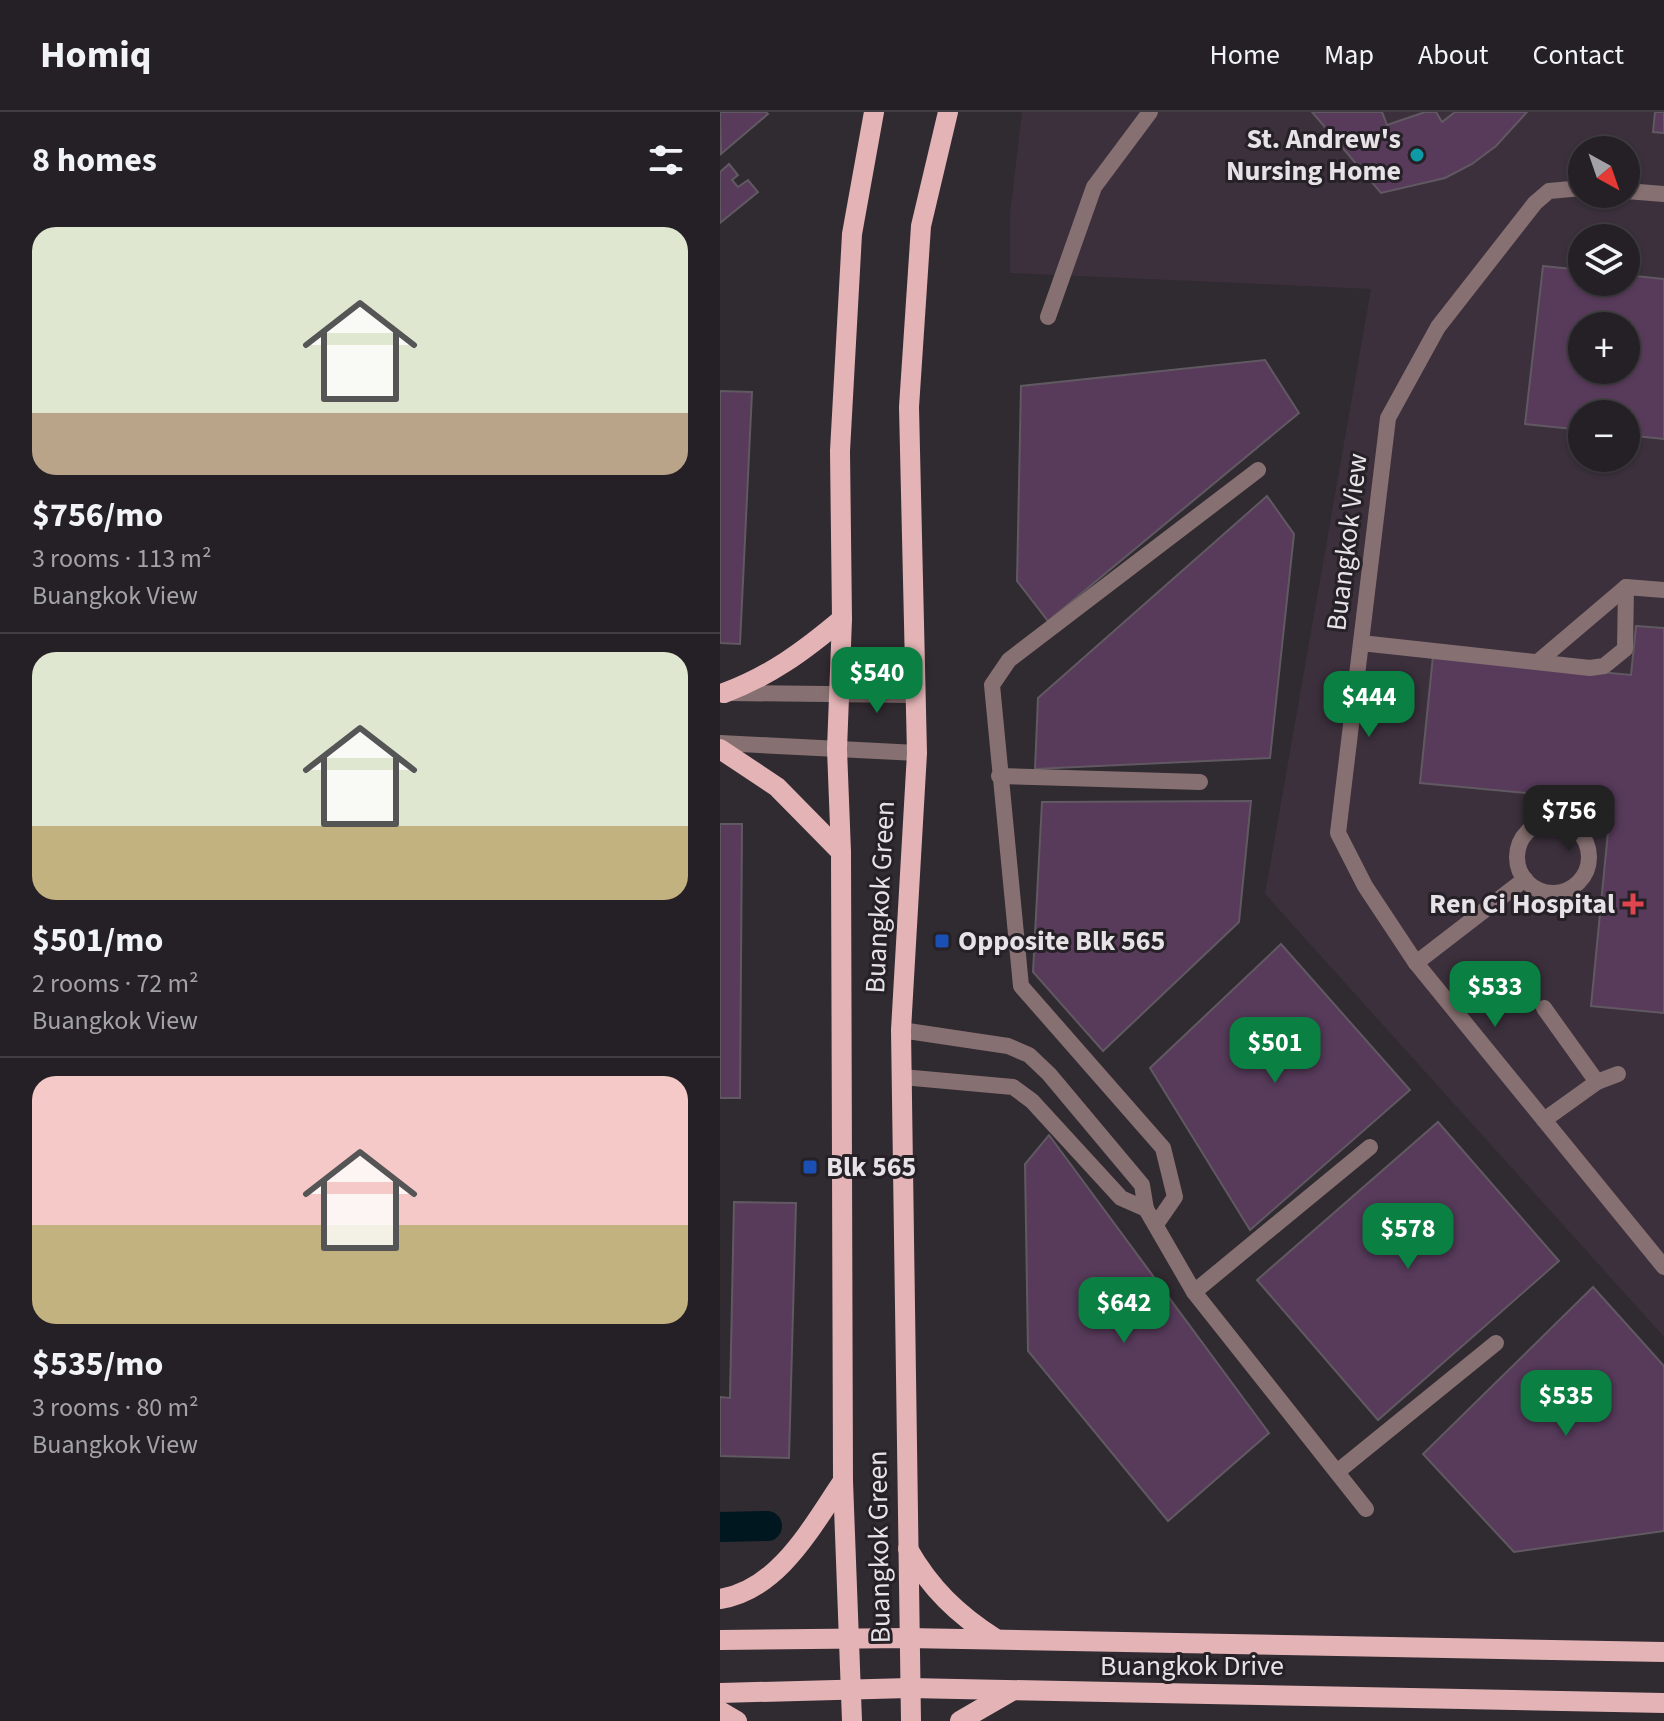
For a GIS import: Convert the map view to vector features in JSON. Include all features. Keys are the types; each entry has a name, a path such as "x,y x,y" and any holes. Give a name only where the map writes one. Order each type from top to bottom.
{"main road":[{"name":"Buangkok Green","path":"852,1721 843,1481 841,852 837,749 842,619 840,451 852,234 874,112"},
{"name":"Buangkok Green","path":"911,1721 907,1638 901,1030 917,753 909,407 921,226 948,112"},
{"path":"722,693 762,679 799,655 842,619"},
{"path":"720,749 777,787 841,852"},
{"path":"720,1599 740,1596 791,1558 843,1481"},
{"path":"906,1544 926,1581 967,1621 999,1641"},
{"name":"Buangkok Drive","path":"720,1640 907,1638 1664,1652"},
{"name":"Buangkok Drive","path":"720,1693 909,1688 1010,1692 1393,1695 1664,1703"},
{"path":"960,1721 1010,1692"},
{"path":"720,1711 737,1721"}],"street":[{"path":"1048,317 1094,187 1150,112"},
{"name":"Buangkok View","path":"1568,189 1549,191 1535,203 1438,327 1388,418 1338,833 1365,886 1416,963 1664,1267"},
{"path":"1640,192 1664,194"},
{"path":"1157,1223 1175,1197 1163,1148 1021,986 992,685 999,671 1258,470"},
{"path":"1540,660 1626,587 1664,590"},
{"path":"1361,643 1540,660 1590,668 1616,659 1625,649 1626,587"},
{"path":"722,693 915,695"},
{"path":"720,743 917,753"},
{"path":"999,776 1200,782"},
{"path":"1554,820 1569,824 1582,834 1589,849 1589,865 1581,880 1569,890 1553,893 1537,890 1525,879 1518,865 1518,849 1525,834 1538,824 1554,820"},
{"path":"1416,963 1525,879"},
{"path":"1544,1008 1597,1082"},
{"path":"901,1030 1008,1046 1029,1055 1049,1074 1142,1185 1146,1209"},
{"path":"1544,1120 1597,1082 1618,1074"},
{"path":"902,1077 1013,1087 1032,1101 1121,1198 1146,1209 1157,1223 1194,1292 1366,1509"},
{"path":"1194,1292 1370,1147"},
{"path":"1337,1472 1496,1343"}],"shaded area":[{"path":"1022,112 1664,112 1664,1337 1265,894 1371,289 1010,273 1010,214"}],"building":[{"path":"720,112 766,112 768,114 721,154"},
{"name":"St. Andrew's Nursing Home","path":"1312,112 1382,112 1387,125 1425,112 1436,112 1442,122 1455,112 1527,112 1496,146 1472,164 1445,178 1381,193"},
{"path":"1655,112 1664,112 1664,133 1653,132"},
{"path":"729,164 738,175 732,180 738,187 748,180 758,192 720,223 720,172"},
{"path":"1543,266 1568,269 1568,296 1640,296 1640,276 1664,279 1664,439 1640,436 1640,400 1568,400 1568,429 1525,424"},
{"path":"1265,360 1299,413 1048,621 1017,581 1021,386"},
{"path":"720,391 752,392 740,644 720,643"},
{"path":"1267,496 1294,534 1270,758 1035,769 1038,698"},
{"name":"Ren Ci Hospital","path":"1636,626 1664,628 1664,1013 1591,1006 1611,801 1420,783 1433,656 1631,675"},
{"path":"1251,801 1239,922 1103,1051 1033,972 1042,802"},
{"path":"720,824 742,824 740,1098 720,1098"},
{"path":"1281,944 1410,1090 1250,1230 1150,1068"},
{"path":"1438,1122 1559,1261 1378,1420 1257,1280"},
{"path":"1049,1135 1269,1433 1168,1521 1028,1351 1025,1164"},
{"path":"734,1202 796,1203 789,1458 720,1456 720,1397 730,1398"},
{"path":"1593,1287 1664,1366 1664,1531 1514,1552 1423,1454"}],"waterway":[{"path":"720,1527 767,1526"}],"place":[{"name":"St. Andrew's Nursing Home","path":"1417,155"},
{"name":"Ren Ci Hospital","path":"1633,904"},
{"name":"Opposite Blk 565","path":"942,941"},
{"name":"Blk 565","path":"810,1167"}]}
